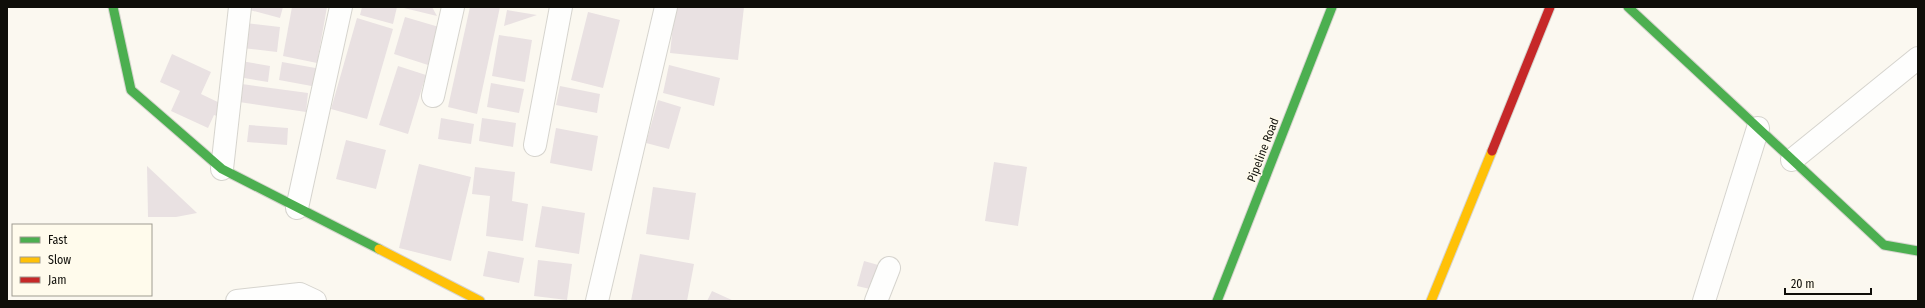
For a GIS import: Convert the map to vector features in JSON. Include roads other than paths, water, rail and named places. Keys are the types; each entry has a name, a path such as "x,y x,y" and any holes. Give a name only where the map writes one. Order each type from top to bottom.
{"street":[{"path":"113,7 131,90 222,169 480,301"},
{"path":"222,169 240,7"},
{"path":"297,208 341,7"},
{"path":"433,96 453,7"},
{"path":"535,145 561,7"},
{"name":"Pipeline Road","path":"1216,301 1332,7"},
{"path":"1431,301 1550,7"},
{"path":"1628,7 1884,245 1918,251"},
{"path":"597,301 663,8"},
{"path":"1792,160 1918,58"},
{"path":"1704,301 1758,128"},
{"path":"876,301 890,268"},
{"path":"237,301 300,294 315,301"}]}
